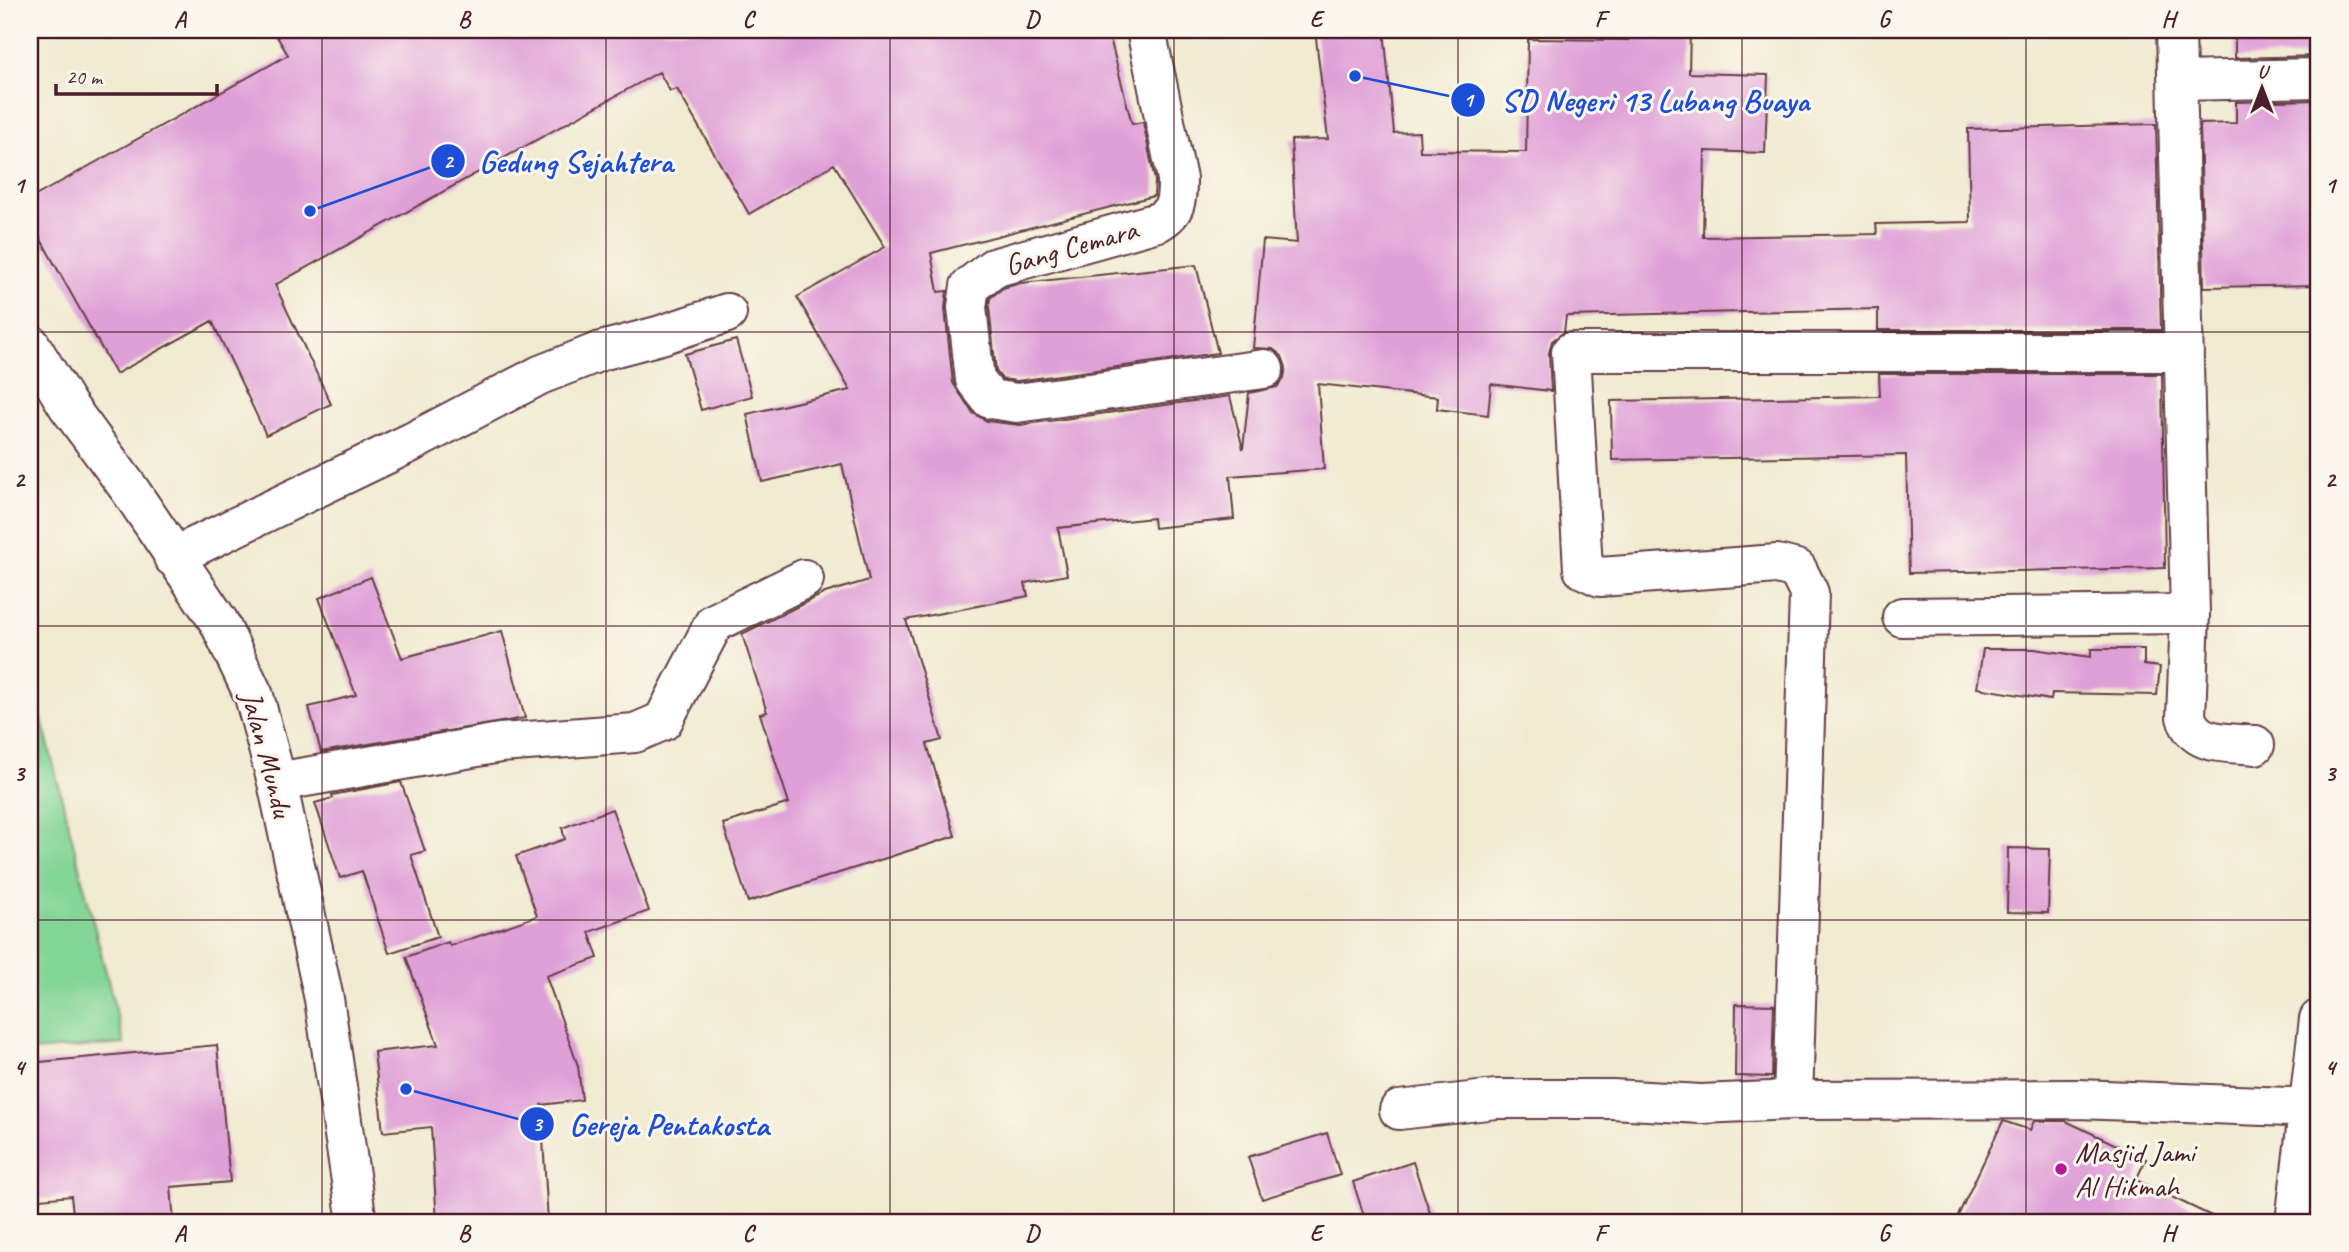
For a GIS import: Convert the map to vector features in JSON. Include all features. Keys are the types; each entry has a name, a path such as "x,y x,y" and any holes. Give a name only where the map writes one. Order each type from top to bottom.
{"street":[{"name":"Gang Cemara","path":"1146,30 1177,179 1177,204 1170,215 1158,222 993,268 970,286 967,307 975,380 990,399 1017,403 1264,369"},
{"path":"2176,30 2190,614 2186,717 2190,731 2202,739 2255,745"},
{"path":"2179,81 2319,78"},
{"path":"173,557 412,442 540,375 601,351 727,313"},
{"name":"Jalan Mundu","path":"30,344 68,406 130,490 219,622 243,668 264,726 324,999 357,1222"},
{"path":"1793,1100 1809,593 1797,569 1777,564 1600,577 1583,569 1571,352 2184,352"},
{"path":"277,782 500,743 635,733 653,728 663,721 714,623 804,579"},
{"path":"1902,617 2190,614"},
{"path":"2295,1222 2314,1108 2319,1019"},
{"path":"1399,1110 1496,1100 1612,1099 1701,1104 1793,1100 2078,1100 2314,1108"}],"green space":[{"path":"30,672 124,1044 30,1051"}],"building":[{"path":"273,30 1108,30 1132,124 1143,122 1155,181 1154,196 931,253 938,292 947,291 945,309 953,383 973,413 987,421 1020,425 1230,396 1243,449 1249,393 1277,387 1284,378 1286,367 1282,356 1273,349 1253,348 1263,240 1297,243 1291,140 1328,139 1315,30 1384,30 1394,133 1419,132 1420,151 1526,152 1528,39 1628,40 1628,30 1690,30 1689,73 1768,75 1765,153 1705,151 1703,237 1877,234 1876,224 1970,222 1968,129 2156,124 2161,330 1878,330 1878,309 1566,316 1564,332 1552,341 1549,353 1551,391 1491,384 1488,415 1437,409 1438,397 1318,384 1324,469 1230,476 1234,519 1154,528 1153,518 1058,528 1067,575 1025,583 1028,596 906,620 942,740 927,744 955,836 748,902 723,824 789,803 760,714 767,712 742,634 825,593 869,580 842,464 762,482 747,414 850,390 797,297 885,247 834,164 749,214 677,89 670,91 659,72 275,285 331,404 266,435 212,321 116,374 30,220 30,199 288,55"},
{"path":"2235,30 2319,30 2319,56 2235,58"},
{"path":"2319,100 2319,285 2204,287 2200,124 2236,123 2236,102"},
{"path":"1196,265 1218,353 1017,381 1002,379 996,371 989,307 990,298 1003,288 1021,283"},
{"path":"736,340 752,396 701,410 685,354"},
{"path":"1879,374 2162,374 2165,568 1909,573 1906,455 1612,460 1611,401 1880,396"},
{"path":"371,577 402,658 502,631 525,718 321,752 309,707 356,695 319,598"},
{"path":"1983,649 2034,649 2091,657 2091,649 2144,649 2144,665 2160,667 2157,695 2052,693 2051,700 1977,688"},
{"path":"401,782 425,851 411,855 438,937 389,953 362,871 340,878 315,803 333,798 332,795"},
{"path":"612,809 649,911 589,932 598,958 546,976 578,1066 582,1100 541,1105 548,1222 437,1222 431,1127 383,1132 374,1052 438,1045 406,957 448,942 450,946 537,916 516,856 565,839 562,828"},
{"path":"2008,848 2050,849 2048,913 2007,912"},
{"path":"1736,1004 1774,1005 1772,1077 1735,1076"},
{"path":"217,1045 230,1182 171,1187 174,1222 74,1222 71,1196 30,1200 30,1063"},
{"name":"Masjid Jami Al Hikmah","path":"2003,1121 2030,1130 2034,1121 2066,1121 2146,1159 2136,1180 2224,1222 1955,1222"},
{"path":"1327,1133 1340,1175 1262,1199 1248,1157"},
{"path":"1413,1162 1433,1222 1366,1222 1353,1182"}],"place":[{"name":"SD Negeri 13 Lubang Buaya","path":"1355,76"},
{"name":"Gedung Sejahtera","path":"310,211"},
{"name":"Gereja Pentakosta","path":"406,1089"},
{"name":"Masjid Jami Al Hikmah","path":"2061,1169"}]}
